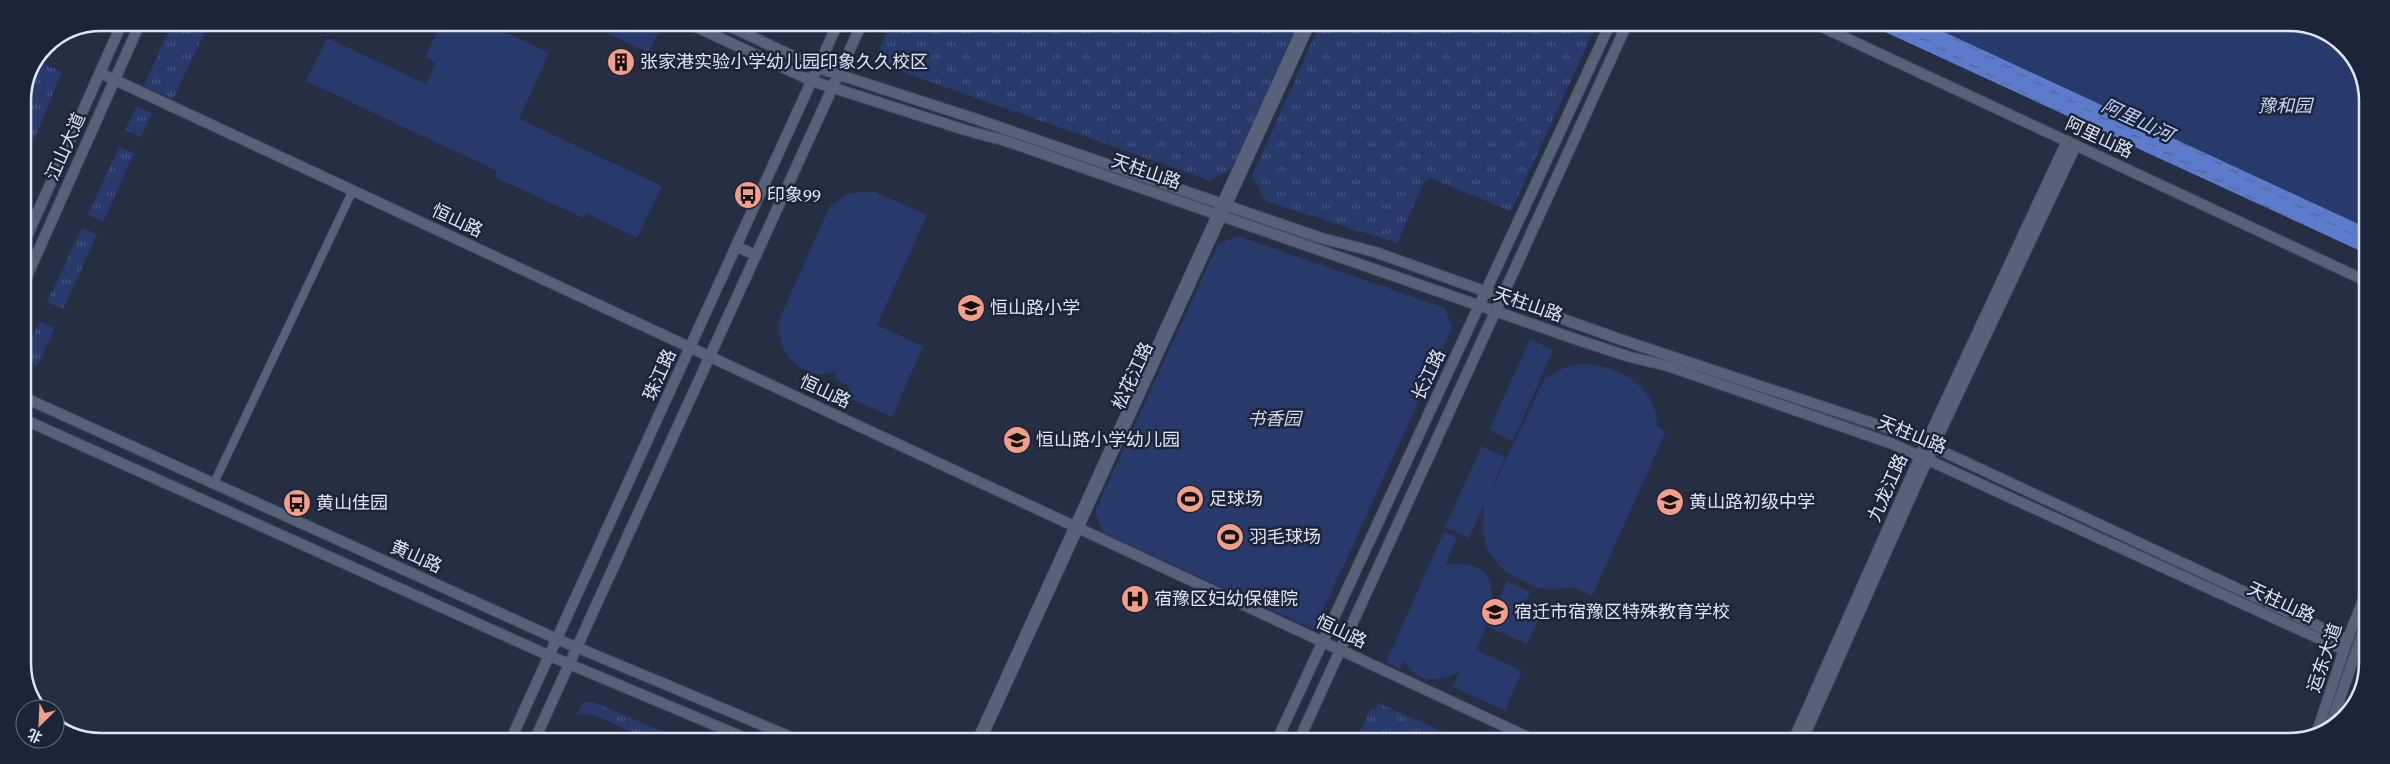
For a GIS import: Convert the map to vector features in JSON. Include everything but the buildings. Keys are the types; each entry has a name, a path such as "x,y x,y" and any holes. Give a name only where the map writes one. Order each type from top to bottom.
{"street":[{"name":"江山大道","path":"31,225 118,31"},
{"name":"江山大道","path":"31,267 136,31"},
{"name":"天柱山路","path":"705,31 812,81 832,88 1222,210 1375,252 1619,339 1905,434 2346,645"},
{"name":"天柱山路","path":"740,31 818,68 839,73 1222,210 1496,311 1630,357 1668,366 1894,444 2346,645"},
{"name":"珠江路","path":"514,733 834,31"},
{"path":"538,733 859,31"},
{"name":"松花江路","path":"1222,210 1300,31"},
{"name":"松花江路","path":"979,733 1222,210 1308,31"},
{"name":"长江路","path":"1281,733 1607,31"},
{"name":"长江路","path":"1302,733 1624,31"},
{"name":"阿里山路","path":"1831,31 2359,278"},
{"name":"恒山路","path":"98,76 1322,644 1507,733"},
{"name":"九龙江路","path":"1796,733 2072,143"},
{"path":"214,484 351,193"},
{"path":"737,247 756,255"},
{"name":"黄山路","path":"31,401 557,639 781,733"},
{"name":"黄山路","path":"31,424 568,664 733,733"},
{"name":"九龙江路","path":"1805,733 1924,457"},
{"name":"松花江路","path":"985,733 1075,530"},
{"name":"运东大道","path":"2320,726 2359,611"},
{"name":"运东大道","path":"2334,715 2359,643"},
{"name":"恒山路","path":"1339,652 1520,733"}],"green space":[{"path":"168,31 205,31 173,99 144,86"},
{"path":"437,31 502,31 549,53 519,119 662,186 637,238 586,213 583,218 495,177 497,171 306,81 327,38 426,84 436,63 425,57"},
{"path":"610,31 654,31 658,33 649,53 609,34"},
{"path":"888,31 1296,31 1232,168 1211,181 880,64 876,58"},
{"path":"1317,31 1594,31 1511,211 1430,178 1424,182 1397,243 1265,201 1252,176"},
{"name":"豫和园","path":"1938,31 2289,31 2320,38 2338,52 2349,66 2355,79 2359,97 2359,226"},
{"path":"43,63 62,72 31,147 31,101 37,75"},
{"path":"137,106 152,113 141,137 125,130"},
{"path":"119,147 134,153 103,222 88,215"},
{"path":"875,192 927,215 877,325 923,346 892,417 845,396 849,386 834,379 837,371 817,374 799,367 786,354 780,336 780,318 830,206 848,194"},
{"path":"82,228 97,235 63,309 47,302"},
{"name":"书香园","path":"1238,236 1445,308 1452,328 1315,628 1311,628 1102,532 1095,511 1218,244"},
{"path":"40,321 55,328 37,366 31,363 31,339"},
{"path":"1530,339 1553,350 1513,441 1489,430"},
{"path":"1581,364 1609,368 1633,380 1651,400 1656,413 1657,427 1666,431 1592,596 1573,587 1555,590 1537,588 1505,572 1487,550 1483,534 1484,505 1469,538 1445,527 1482,446 1505,457 1489,495 1544,380 1563,368"},
{"path":"1444,532 1457,538 1445,565 1467,564 1483,571 1488,577 1491,586 1492,596 1489,608 1494,610 1507,581 1530,592 1525,603 1542,611 1527,644 1486,626 1476,650 1522,671 1505,711 1453,687 1460,671 1444,678 1429,679 1415,673 1404,660 1400,669 1386,662"},
{"path":"584,702 593,702 667,733 632,733 592,715 576,715"},
{"path":"1378,703 1446,733 1359,733 1371,708 1375,710"}],"water":[{"path":"1883,31 1942,31 2359,224 2359,250"}],"place":[{"name":"张家港实验小学幼儿园印象久久校区","path":"621,62"},
{"name":"印象99","path":"748,195"},
{"name":"恒山路小学","path":"971,308"},
{"name":"恒山路小学幼儿园","path":"1017,440"},
{"name":"足球场","path":"1190,499"},
{"name":"黄山路初级中学","path":"1670,502"},
{"name":"黄山佳园","path":"297,503"},
{"name":"羽毛球场","path":"1230,537"},
{"name":"宿豫区妇幼保健院","path":"1135,599"},
{"name":"宿迁市宿豫区特殊教育学校","path":"1495,612"}],"water label":[{"name":"阿里山河","path":"2137,121"}]}
